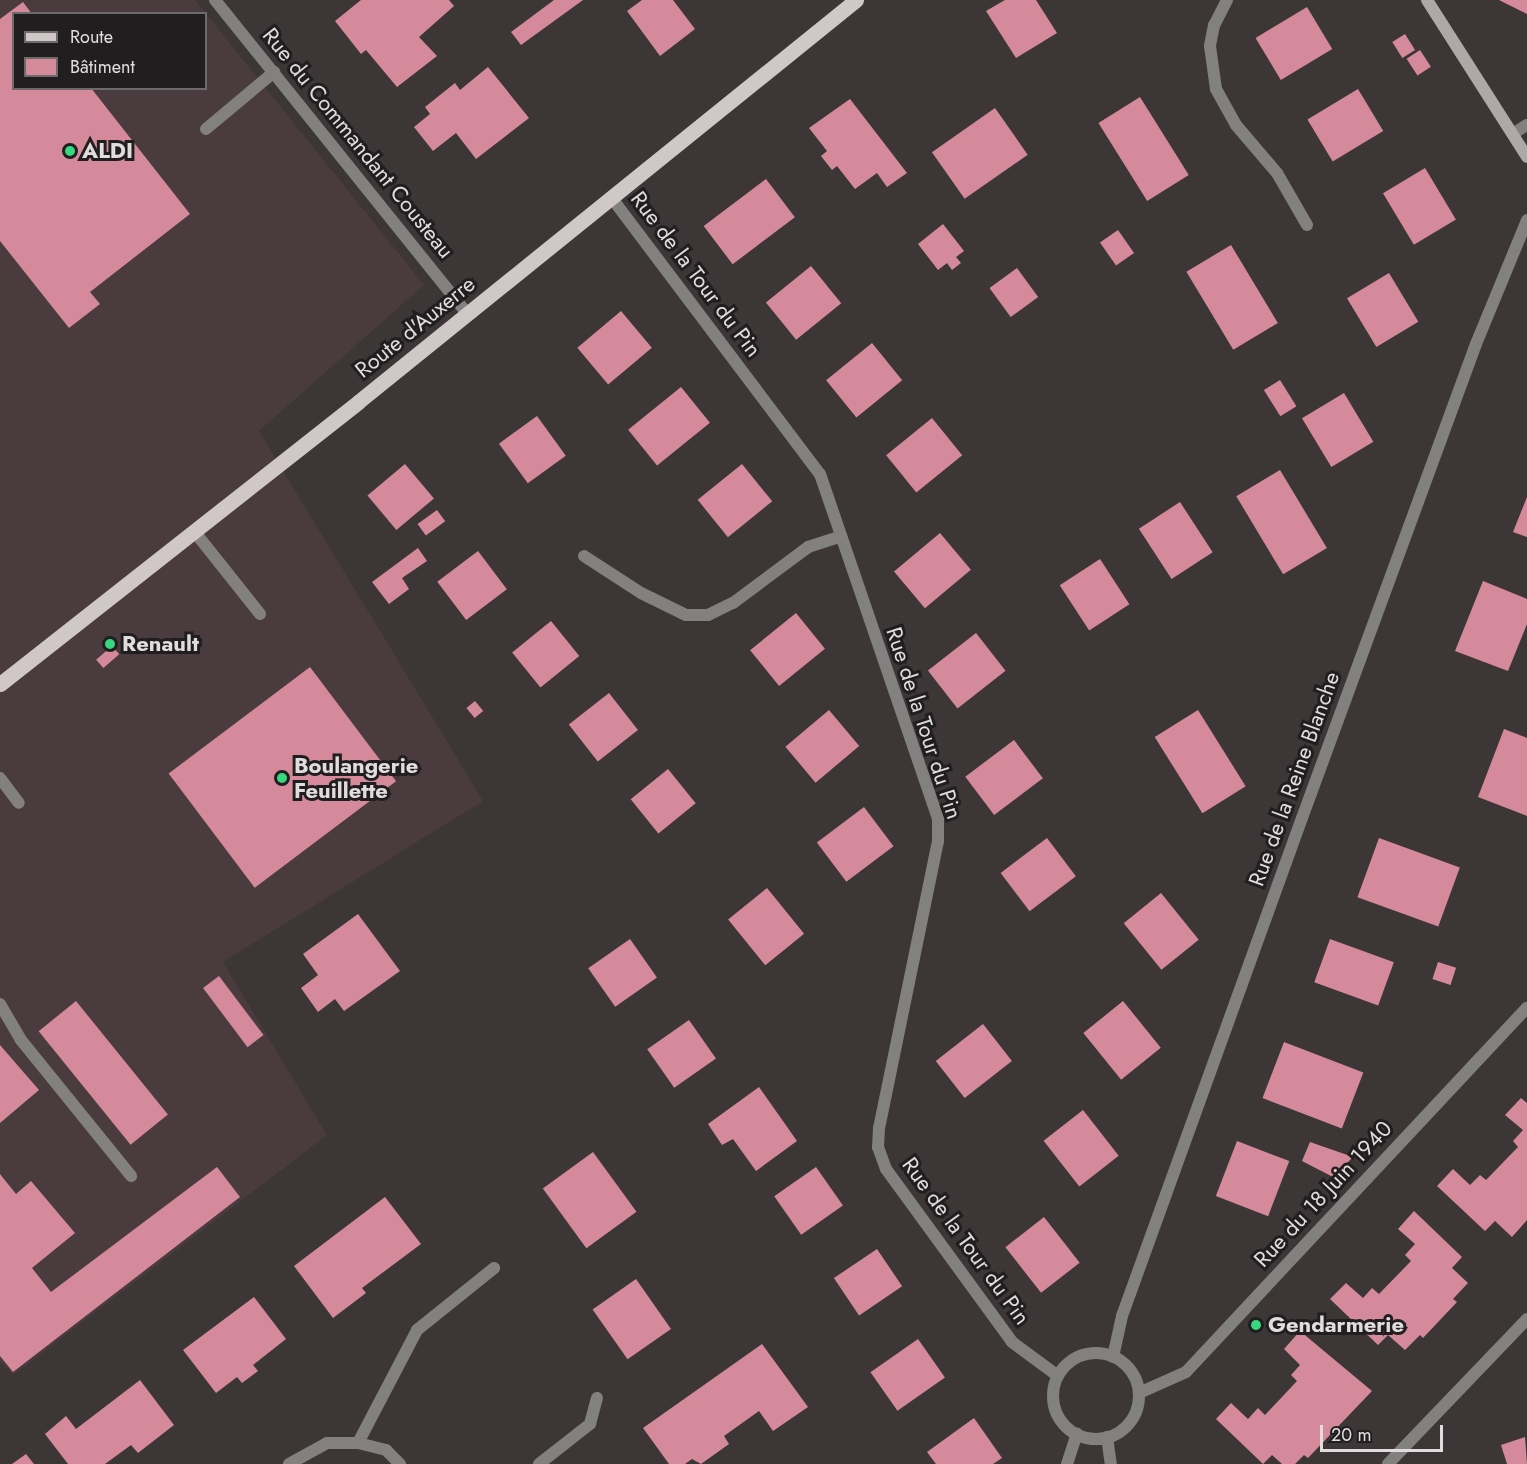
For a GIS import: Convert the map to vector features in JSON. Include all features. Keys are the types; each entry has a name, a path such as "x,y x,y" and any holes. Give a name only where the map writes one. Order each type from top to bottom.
{"main road":[{"name":"Route d'Auxerre","path":"0,684 856,0"}],"street":[{"name":"Rue du Commandant Cousteau","path":"215,0 467,313"},
{"path":"1227,0 1217,16 1210,45 1216,89 1236,125 1277,173 1307,225"},
{"path":"1427,0 1514,133 1527,157"},
{"path":"206,129 274,72"},
{"path":"1514,133 1527,125"},
{"name":"Rue de la Tour du Pin","path":"611,197 809,455 820,474 938,819 938,841 879,1128 878,1147 885,1169 1012,1342 1058,1376"},
{"name":"Rue de la Reine Blanche","path":"1113,1357 1122,1316 1302,818 1476,344 1527,220"},
{"path":"194,531 260,614"},
{"path":"584,556 641,593 686,615 708,615 733,603 808,547 841,536"},
{"path":"0,778 19,803"},
{"path":"0,1004 21,1040 131,1176"},
{"name":"Rue du 18 Juin 1940","path":"1139,1393 1186,1372 1527,1008"},
{"path":"358,1443 417,1330 494,1268"},
{"path":"1388,1464 1527,1319"},
{"path":"1088,1354 1113,1357 1130,1370 1139,1393 1131,1421 1107,1437 1086,1438 1066,1426 1054,1402 1058,1376 1076,1358 1088,1354"},
{"path":"539,1464 590,1424 597,1398"},
{"path":"1067,1464 1077,1434"},
{"path":"1107,1437 1111,1464"},
{"path":"289,1464 327,1443 358,1443 386,1450 400,1464"}],"shaded area":[{"path":"0,0 195,0 205,12 12,12 12,90 207,90 207,15 424,285 259,431 483,801 223,962 327,1135 13,1375 0,1361"}],"building":[{"path":"361,0 449,0 454,6 419,37 437,56 397,87 366,50 361,54 335,21"},
{"path":"554,0 583,0 521,45 511,32"},
{"path":"642,0 673,0 695,29 660,56 627,11"},
{"path":"1005,0 1036,0 1057,33 1016,58 986,11"},
{"path":"1499,0 1527,0 1527,14"},
{"name":"ALDI","path":"23,2 30,12 12,12 12,90 93,90 190,214 90,292 100,304 69,328 0,241 0,19"},
{"path":"1307,7 1332,49 1281,80 1256,38"},
{"path":"1405,34 1415,50 1402,58 1392,42"},
{"path":"1420,50 1431,67 1417,75 1407,59"},
{"path":"488,67 529,118 476,159 456,133 433,151 414,127 430,114 425,107 455,83 460,90"},
{"path":"1358,89 1383,131 1333,161 1307,119"},
{"path":"1140,97 1189,175 1147,201 1098,123"},
{"path":"850,99 907,173 887,187 877,173 855,189 837,166 832,170 821,156 827,151 809,128"},
{"path":"995,108 1028,155 965,199 932,152"},
{"path":"1425,168 1456,219 1414,245 1383,193"},
{"path":"766,179 795,217 733,264 704,226"},
{"path":"943,224 964,251 956,257 961,263 952,270 947,263 938,270 918,244"},
{"path":"1118,230 1134,253 1116,266 1100,243"},
{"path":"1231,245 1278,323 1233,350 1186,272"},
{"path":"811,266 841,303 796,340 766,303"},
{"path":"1017,268 1038,297 1011,317 989,288"},
{"path":"1389,273 1418,322 1376,347 1347,298"},
{"path":"621,311 652,348 608,384 577,348"},
{"path":"872,343 902,380 856,417 826,380"},
{"path":"1280,380 1296,406 1280,416 1264,390"},
{"path":"681,387 710,423 657,466 628,430"},
{"path":"1344,393 1373,442 1331,467 1302,418"},
{"path":"537,416 566,456 528,483 499,444"},
{"path":"932,418 962,455 916,492 886,455"},
{"path":"405,464 434,498 396,530 367,495"},
{"path":"742,464 772,501 728,537 698,500"},
{"path":"1280,470 1327,548 1283,574 1236,496"},
{"path":"1527,497 1527,537 1513,532"},
{"path":"1180,502 1213,552 1172,579 1139,529"},
{"path":"437,510 445,521 426,535 418,524"},
{"path":"940,533 971,570 925,608 894,572"},
{"path":"418,548 427,561 402,578 409,589 389,604 372,582"},
{"path":"478,551 507,589 466,620 437,582"},
{"path":"1100,559 1129,604 1089,630 1060,585"},
{"path":"1483,581 1527,599 1527,624 1508,671 1455,651"},
{"path":"796,613 825,649 779,686 750,650"},
{"path":"551,621 579,656 540,687 512,652"},
{"path":"976,633 1006,671 957,708 928,671"},
{"path":"112,646 119,654 103,668 96,660"},
{"name":"Boulangerie Feuillette","path":"310,667 396,781 255,888 169,774"},
{"path":"609,693 638,730 598,761 569,724"},
{"path":"475,701 483,711 475,718 466,708"},
{"path":"829,710 859,746 816,783 785,747"},
{"path":"1198,710 1246,786 1202,813 1155,737"},
{"path":"1504,729 1527,738 1527,816 1478,797"},
{"path":"1014,740 1043,778 994,815 965,777"},
{"path":"668,769 696,803 658,833 631,799"},
{"path":"864,807 893,846 846,882 817,843"},
{"path":"1047,838 1076,876 1030,911 1001,873"},
{"path":"1379,838 1460,867 1438,927 1357,897"},
{"path":"767,888 804,934 765,965 728,919"},
{"path":"1161,893 1199,940 1161,970 1124,923"},
{"path":"358,914 400,971 344,1011 335,999 318,1012 301,988 318,975 303,954"},
{"path":"630,939 657,978 615,1007 588,968"},
{"path":"1330,939 1394,962 1378,1005 1314,982"},
{"path":"1438,962 1456,968 1451,985 1432,979"},
{"path":"219,976 264,1035 248,1047 203,988"},
{"path":"76,1001 168,1114 131,1145 39,1031"},
{"path":"1123,1001 1161,1048 1121,1080 1083,1033"},
{"path":"689,1020 716,1059 674,1088 647,1049"},
{"path":"983,1024 1012,1061 965,1098 936,1061"},
{"path":"1284,1042 1363,1072 1342,1128 1262,1098"},
{"path":"0,1045 39,1090 0,1123"},
{"path":"759,1087 797,1141 756,1171 733,1139 722,1145 708,1124"},
{"path":"1521,1098 1527,1103 1527,1220 1512,1237 1495,1221 1485,1231 1437,1186 1453,1169 1470,1185 1480,1175 1486,1180 1518,1147 1513,1141 1523,1130 1505,1115"},
{"path":"1083,1110 1119,1156 1079,1186 1044,1141"},
{"path":"1237,1141 1289,1161 1268,1216 1216,1196"},
{"path":"1310,1142 1353,1157 1333,1177 1302,1161"},
{"path":"593,1152 636,1212 586,1248 543,1188"},
{"path":"217,1167 240,1197 13,1372 0,1356 0,1174 16,1194 31,1181 75,1233 32,1268 51,1292"},
{"path":"816,1167 843,1206 801,1235 774,1196"},
{"path":"385,1197 421,1244 362,1288 366,1293 333,1318 294,1266"},
{"path":"1414,1211 1462,1257 1452,1268 1468,1283 1453,1299 1457,1302 1423,1338 1420,1335 1405,1350 1388,1335 1378,1345 1330,1299 1346,1283 1363,1298 1372,1288 1379,1294 1411,1261 1405,1255 1415,1244 1398,1229"},
{"path":"1044,1217 1080,1263 1041,1293 1005,1247"},
{"path":"877,1249 902,1286 859,1315 834,1278"},
{"path":"636,1279 671,1329 628,1359 593,1309"},
{"path":"254,1297 286,1339 253,1365 258,1371 242,1383 237,1377 216,1393 183,1350"},
{"path":"1300,1331 1372,1391 1308,1458 1304,1455 1295,1464 1282,1464 1272,1455 1263,1464 1216,1419 1231,1403 1248,1419 1258,1408 1265,1415 1297,1381 1291,1375 1300,1365 1284,1349"},
{"path":"918,1339 945,1378 897,1411 870,1372"},
{"path":"762,1344 808,1407 773,1431 759,1411 724,1436 729,1444 701,1464 692,1459 685,1464 669,1464 643,1428"},
{"path":"140,1380 174,1425 138,1453 131,1445 105,1464 68,1464 45,1434 66,1416 76,1429"},
{"path":"974,1418 1002,1458 993,1464 936,1464 927,1452"},
{"path":"1525,1437 1527,1464 1507,1464 1501,1445"},
{"path":"26,1454 34,1464 12,1464"}],"place":[{"name":"ALDI","path":"70,151"},
{"name":"Renault","path":"110,644"},
{"name":"Boulangerie Feuillette","path":"282,778"},
{"name":"Gendarmerie","path":"1256,1325"}]}
